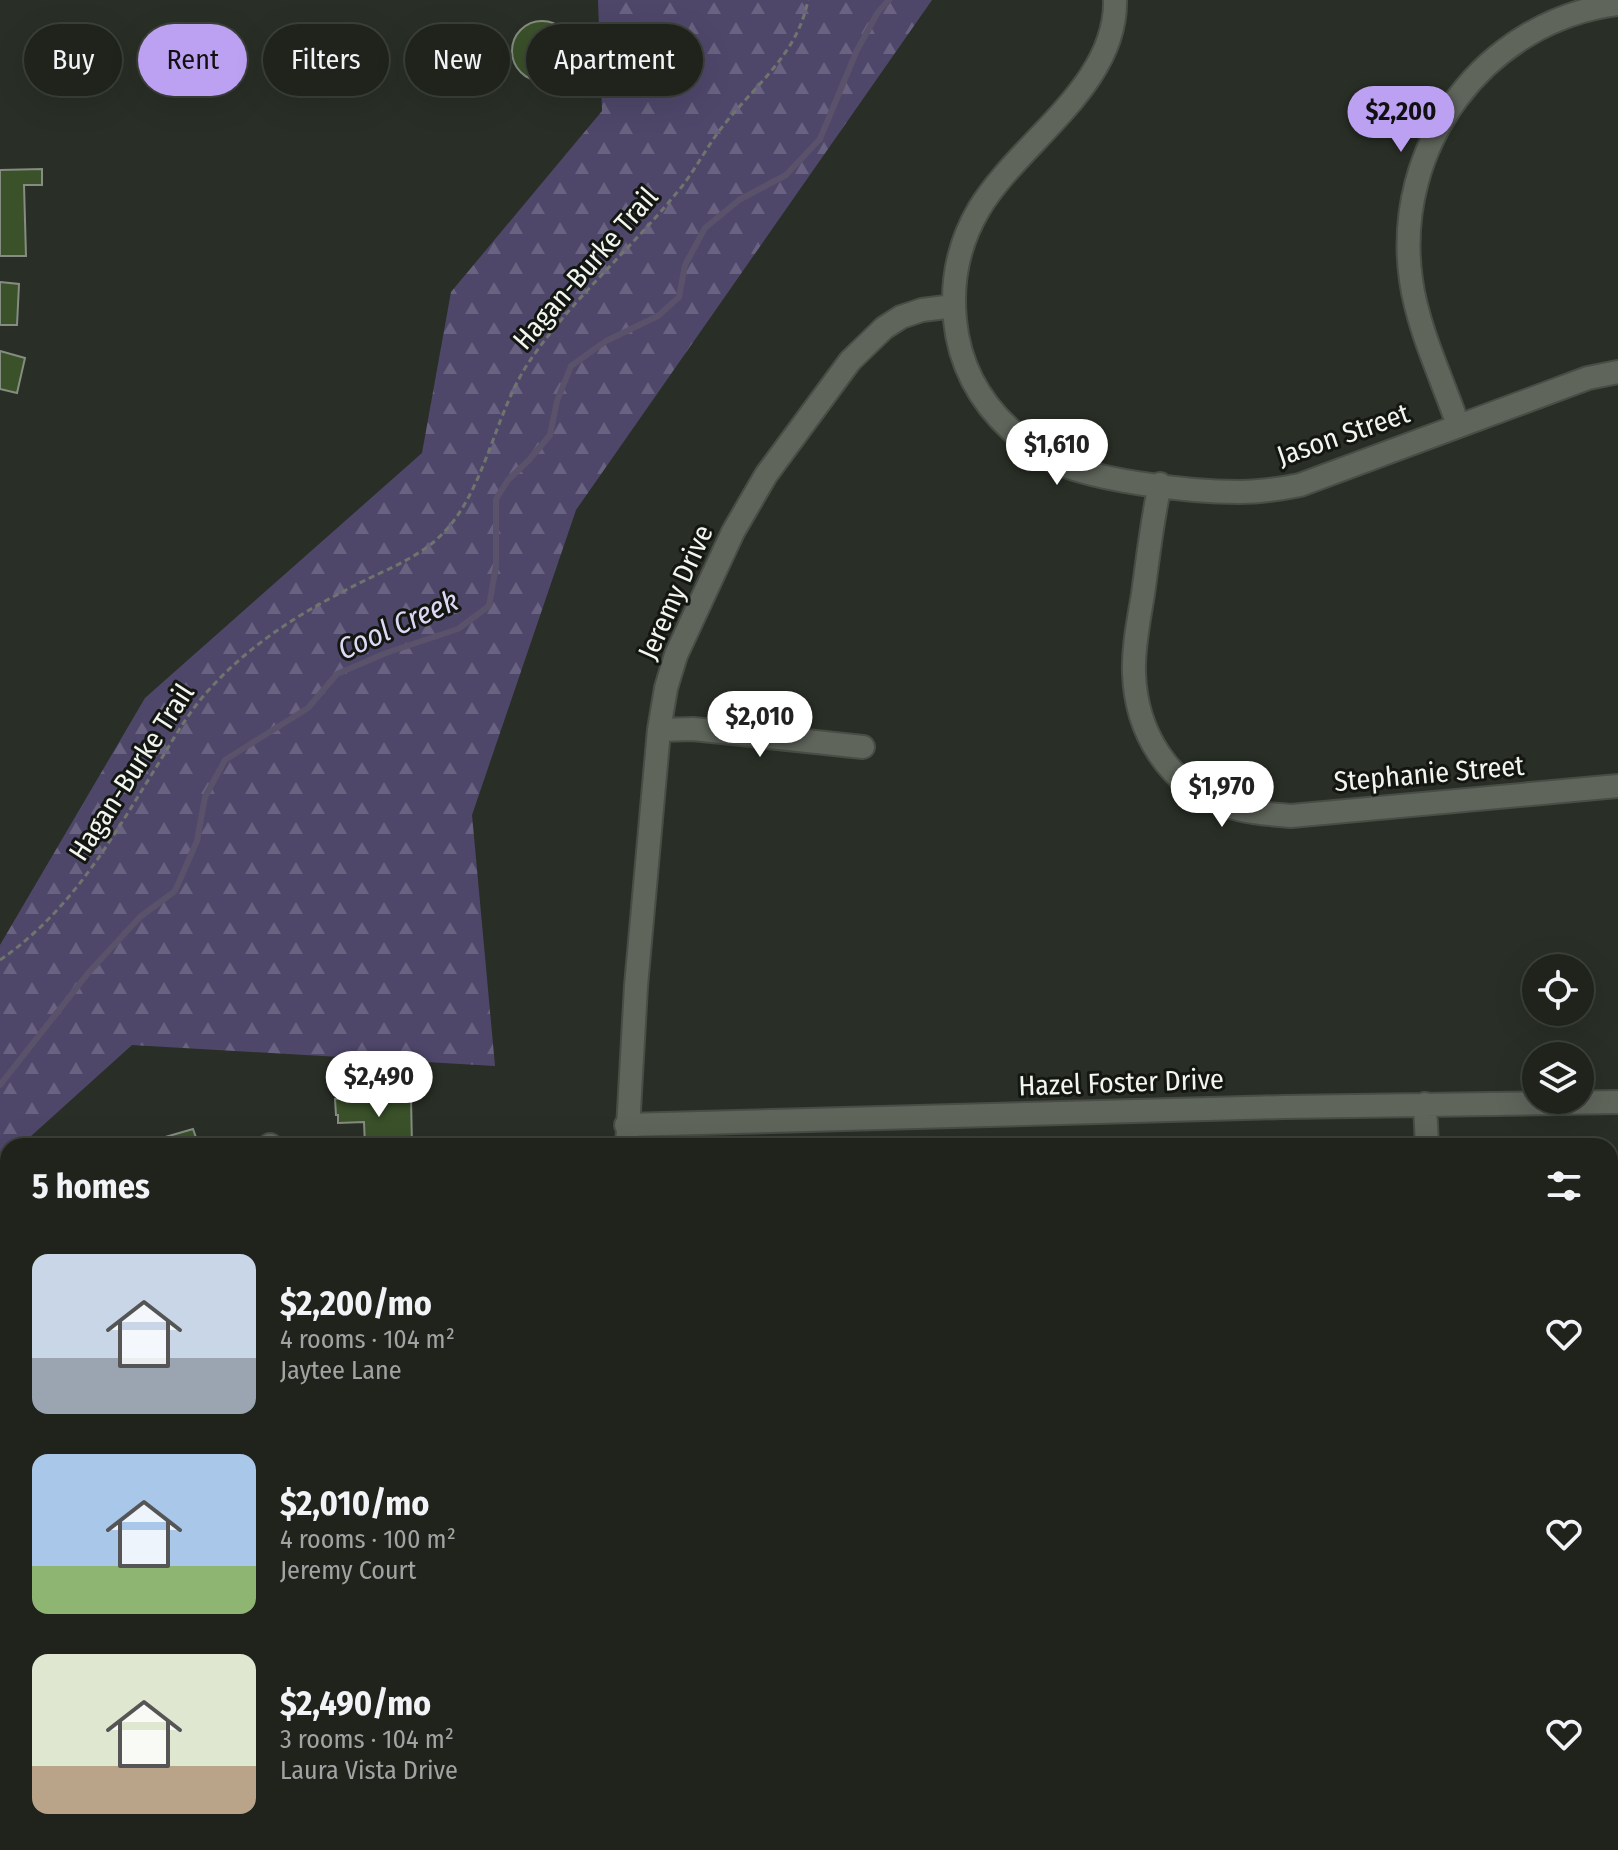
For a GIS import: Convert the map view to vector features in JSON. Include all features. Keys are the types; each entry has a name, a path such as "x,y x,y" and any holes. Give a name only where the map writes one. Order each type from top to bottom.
{"street":[{"name":"Jason Street","path":"1115,0 1111,30 1093,73 981,206 971,225 955,276 956,333 965,365 979,394 996,417 1045,457 1079,471 1160,484 1239,492 1300,485 1588,378 1618,372"},
{"path":"1458,425 1424,329 1411,280 1410,211 1422,163 1452,105 1497,56 1553,21 1597,7 1618,4"},
{"name":"Jeremy Drive","path":"626,1136 659,730 666,688 676,655 733,532 766,475 850,361 901,317 922,310 954,306"},
{"name":"Stephanie Street","path":"1160,484 1149,543 1134,673 1138,704 1156,752 1173,773 1198,792 1224,805 1252,813 1291,816 1618,786"},
{"path":"659,730 693,729 863,747"},
{"name":"Hazel Foster Drive","path":"626,1136 1425,1104 1618,1102"},
{"path":"1425,1104 1427,1138"}],"path":[{"name":"Hagan-Burke Trail","path":"0,960 39,930 88,876 185,720 231,666 258,643 312,607 417,554 450,525 473,484 509,396 529,361 572,306 681,188 726,121 777,67 795,39 808,0"}],"green space":[{"path":"598,0 932,0 576,510 472,815 495,1066 132,1045 29,1138 0,1138 0,945 145,698 422,453 451,292 602,111 601,96 703,96 703,24 599,24"}],"building":[{"path":"526,27 526,75 515,62 512,51 521,30"},
{"path":"42,169 42,185 24,185 26,256 0,256 0,170"},
{"path":"0,282 19,284 17,325 0,325"},
{"path":"0,351 25,358 17,393 0,389"},
{"path":"411,1097 412,1138 365,1138 364,1122 338,1123 335,1099"},
{"path":"193,1129 196,1138 162,1138"}],"waterway":[{"name":"Cool Creek","path":"0,1085 89,972 140,917 175,891 197,841 205,797 225,760 308,708 337,674 386,653 458,629 489,606 496,566 496,499 508,480 550,435 557,401 571,366 606,341 658,316 679,297 685,265 705,228 739,200 786,175 820,139 857,50 878,12 889,0"}]}
